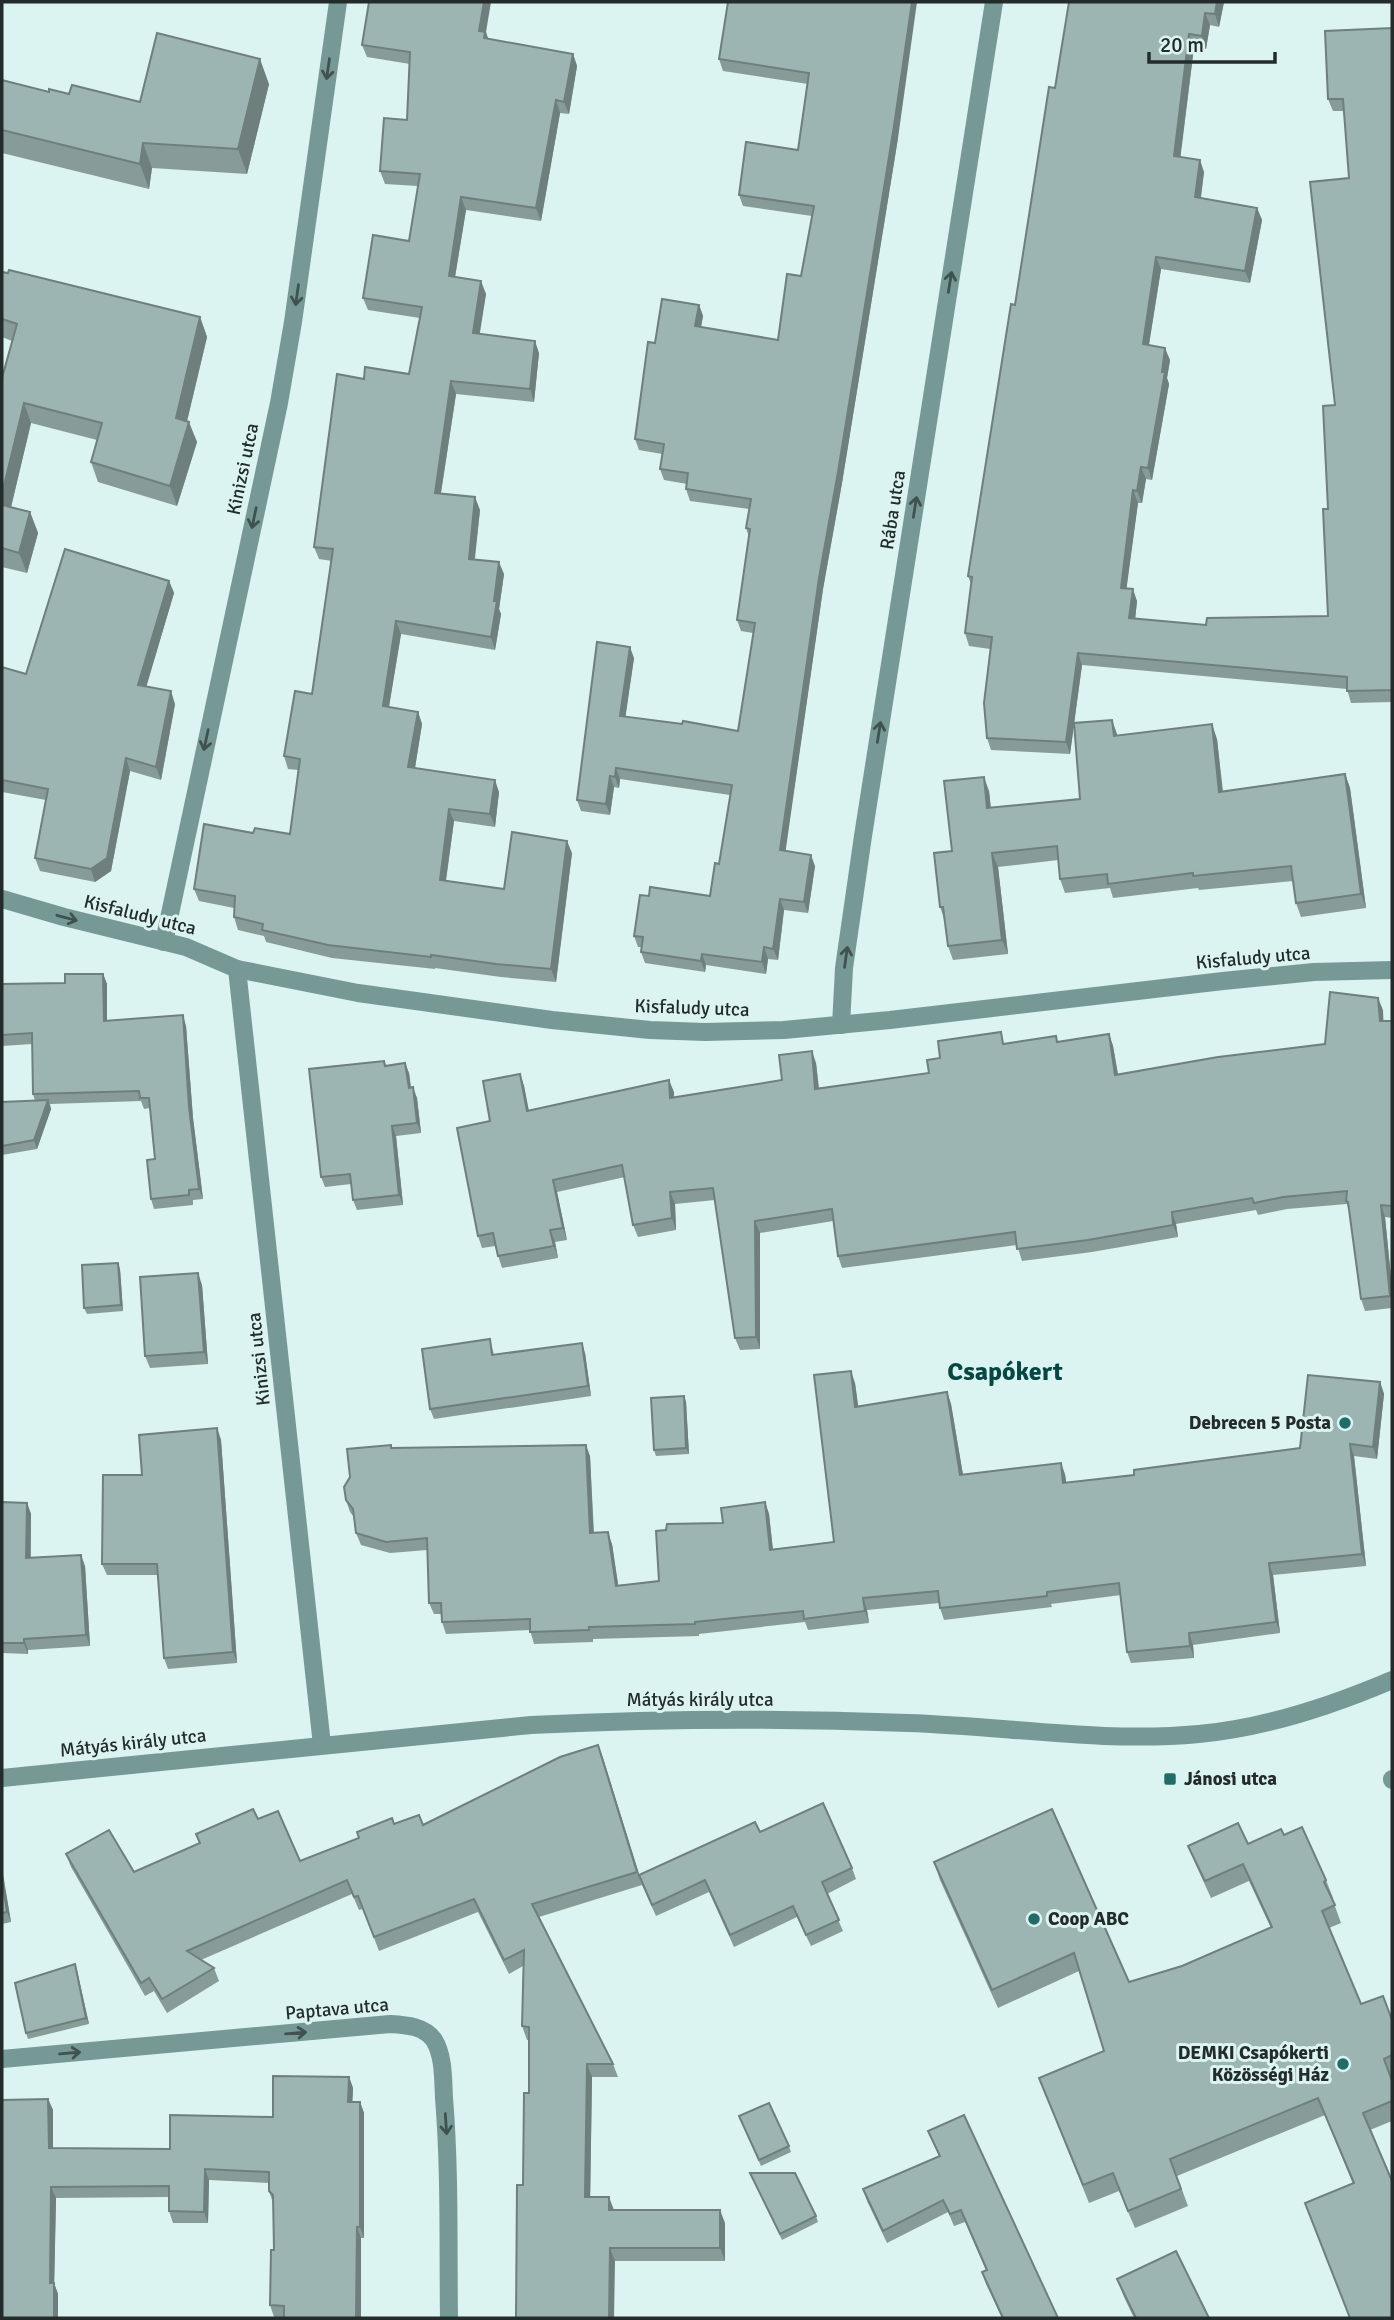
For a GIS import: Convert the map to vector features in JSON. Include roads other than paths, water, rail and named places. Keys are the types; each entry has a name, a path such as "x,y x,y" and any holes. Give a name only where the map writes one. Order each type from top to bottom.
{"street":[{"name":"Kinizsi utca","path":"164,942 279,403 338,2"},
{"name":"Rába utca","path":"841,1025 844,968 863,836 994,2"},
{"name":"Kisfaludy utca","path":"2,899 193,950 237,969 358,993 552,1020 650,1030 771,1031 1314,972 1392,970"},
{"name":"Kinizsi utca","path":"237,969 322,1745"},
{"name":"Mátyás király utca","path":"2,1778 531,1725 682,1720 866,1721 1118,1735 1200,1734 1251,1727 1301,1713 1392,1680"},
{"name":"Paptava utca","path":"2,2059 390,2024 415,2027 426,2032 439,2052 447,2141 449,2318"}],"place":[{"name":"Debrecen 5 Posta","path":"1345,1423"},
{"name":"Jánosi utca","path":"1170,1779"},
{"name":"Coop ABC","path":"1034,1919"},
{"name":"DEMKI Csapókerti Közösségi Ház","path":"1343,2064"}],"district":[{"name":"Csapókert","path":"1005,1372"}]}
